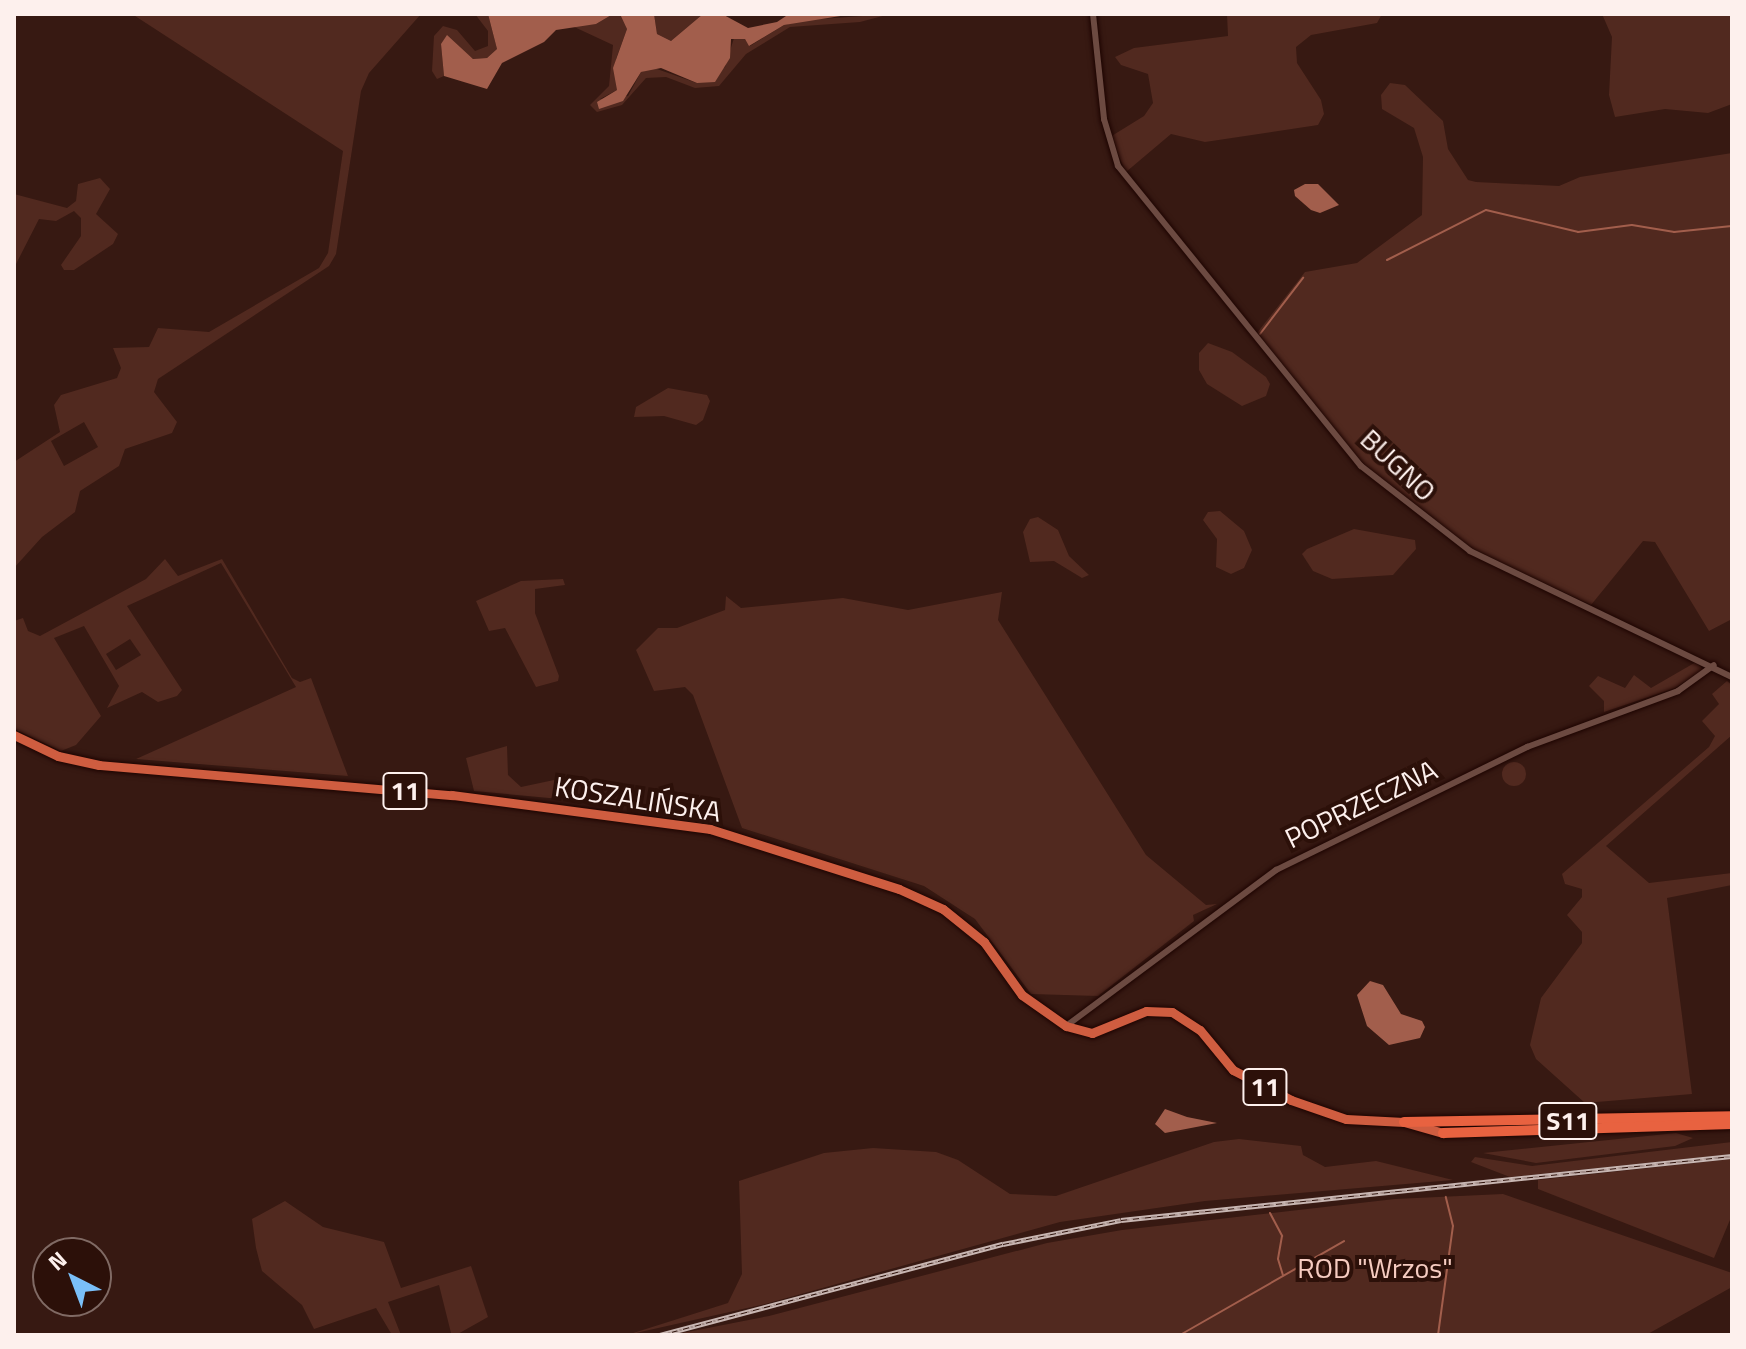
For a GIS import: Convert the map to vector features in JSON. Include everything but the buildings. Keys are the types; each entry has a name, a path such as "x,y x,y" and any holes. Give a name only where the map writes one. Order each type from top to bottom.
{"highway":[{"name":"KOSZALIŃSKA","path":"14,735 68,759 143,769 452,795 710,829 899,889 943,909 984,942 1031,1004 1066,1026"},
{"name":"11","path":"1066,1026 1092,1033 1146,1011 1172,1012 1200,1030 1233,1070 1291,1100 1346,1119 1404,1122 1443,1133"},
{"name":"S11","path":"1404,1122 1732,1116"},
{"name":"S11","path":"1443,1133 1732,1124"}],"street":[{"name":"BUGNO","path":"1093,14 1106,131 1124,174 1346,450 1385,489 1470,551 1714,665 1732,677"},
{"name":"POPRZECZNA","path":"1066,1026 1276,870 1515,752 1678,691 1714,665"}],"green space":[{"path":"132,14 421,14 369,73 361,91 336,254 329,266 158,379 154,392 177,422 172,433 125,449 119,466 80,491 75,512 42,537 14,568 14,462 60,432 54,405 61,395 117,378 121,368 113,348 149,347 158,328 209,332 319,268 328,253 343,151","holes":["84,422 98,447 64,466 51,441"]},
{"path":"475,14 488,14 497,49 487,58 473,59 457,46 441,44 444,76 437,79 432,71 434,36 443,26 457,30 475,51 488,46 488,31"},
{"path":"613,14 624,17 627,29 616,59 617,90 600,99 628,96 641,72 654,68 697,83 725,67 734,38 745,39 750,46 784,25 806,20 890,14 860,22 790,27 746,54 719,86 695,88 666,77 646,78 622,105 597,112 590,105 609,86 613,45 570,25 596,24"},
{"path":"654,14 703,14 671,41 657,34"},
{"path":"1227,14 1382,14 1377,23 1311,35 1296,47 1297,63 1321,100 1324,114 1318,125 1205,142 1171,134 1126,172 1110,137 1144,116 1153,103 1148,74 1121,65 1115,57 1134,48 1228,36"},
{"path":"1602,14 1732,14 1732,104 1708,113 1665,109 1615,117 1609,95 1612,37"},
{"path":"1390,83 1405,85 1443,121 1448,149 1468,180 1476,182 1559,186 1580,177 1732,153 1732,619 1709,631 1655,542 1643,541 1591,605 1471,549 1363,464 1257,333 1305,272 1357,263 1422,215 1423,157 1414,128 1382,109 1381,95"},
{"path":"100,178 110,189 96,214 118,234 113,244 74,270 64,270 61,265 81,236 81,218 74,211 56,221 39,219 14,268 14,194 67,208 76,201 78,184"},
{"path":"1208,343 1232,352 1266,377 1270,384 1266,396 1242,406 1207,384 1199,370 1199,353"},
{"path":"668,388 707,395 710,401 703,420 696,425 664,416 634,417 636,407"},
{"path":"1220,511 1244,531 1252,550 1244,568 1231,574 1216,567 1217,539 1203,520 1208,512"},
{"path":"1038,517 1058,530 1069,556 1089,575 1082,578 1054,561 1030,562 1023,532 1030,519"},
{"path":"1354,529 1415,540 1416,549 1393,575 1332,579 1313,571 1302,554"},
{"path":"165,559 178,576 222,559 292,678 300,682 311,678 348,776 136,759 296,687 221,563 127,606 182,690 177,696 158,702 142,692 107,708 119,686 84,626 54,638 101,716 76,745 61,751 14,729 14,621 23,618 28,631 40,636 146,579","holes":["130,639 141,655 116,670 106,654"]},
{"path":"563,579 565,585 535,589 535,613 559,676 558,681 536,687 505,628 489,631 476,601 521,581"},
{"path":"1002,592 998,620 1146,855 1206,905 1217,904 1193,915 1194,921 1098,996 1031,994 975,919 924,886 742,828 693,695 685,687 654,691 636,650 658,628 677,628 725,610 726,596 741,608 843,598 908,610"},
{"path":"1696,662 1704,670 1675,688 1604,712 1604,701 1589,686 1598,676 1625,688 1634,675 1651,688"},
{"path":"1727,681 1732,685 1732,735 1606,846 1649,883 1732,873 1732,885 1667,898 1692,1094 1585,1103 1536,1059 1530,1045 1541,998 1582,943 1582,932 1567,915 1582,897 1582,889 1565,884 1562,874 1709,747 1715,736 1702,721 1719,704 1712,694"},
{"path":"507,746 508,775 521,787 554,780 560,799 474,791 466,758"},
{"path":"1514,762 1522,766 1526,774 1522,782 1514,786 1506,782 1502,774 1506,766"},
{"path":"1676,1133 1693,1138 1675,1146 1536,1163 1483,1153"},
{"path":"1239,1139 1301,1146 1303,1155 1325,1167 1376,1161 1453,1180 1205,1201 1060,1222 765,1304 627,1335 728,1303 742,1274 739,1181 824,1153 873,1148 936,1152 958,1160 1010,1194 1056,1196 1214,1142"},
{"path":"1732,1142 1732,1154 1510,1177 1471,1162 1475,1157 1532,1166"},
{"path":"1732,1159 1732,1215 1714,1258 1538,1189 1538,1180"},
{"name":"ROD \"Wrzos\"","path":"1503,1194 1732,1273 1732,1287 1646,1335 672,1335 769,1316 1047,1243 1122,1230 1395,1199"},
{"path":"285,1201 323,1227 384,1242 401,1288 471,1266 488,1317 456,1335 446,1335 451,1333 439,1285 388,1302 401,1335 392,1335 376,1308 314,1329 302,1305 262,1271 256,1248 252,1219"}],"shaded area":[{"path":"488,14 613,14 596,24 556,30 544,42 502,63 487,89 444,76 441,44 447,35 473,59 487,58 497,49"},
{"path":"620,14 654,14 657,34 671,41 703,14 722,14 748,28 777,22 789,14 853,14 784,25 749,46 745,39 731,39 730,58 715,82 697,83 661,68 641,72 623,101 599,109 597,102 617,90 613,68 627,29"},
{"path":"1305,184 1318,184 1339,205 1320,213 1311,210 1295,196 1294,190"},
{"path":"1370,981 1383,985 1401,1014 1422,1021 1425,1027 1420,1038 1389,1045 1367,1026 1357,995"},
{"path":"1165,1109 1217,1123 1165,1133 1155,1124"}],"waterway":[{"path":"1387,260 1486,210 1578,232 1632,225 1674,232 1732,226"},
{"path":"1260,334 1303,278"},
{"path":"1438,1335 1453,1226 1446,1197"},
{"path":"1270,1213 1282,1236 1278,1259 1283,1275"},
{"path":"1180,1335 1344,1241"}],"railway":[{"path":"660,1335 1003,1244 1121,1220 1732,1156"}]}
